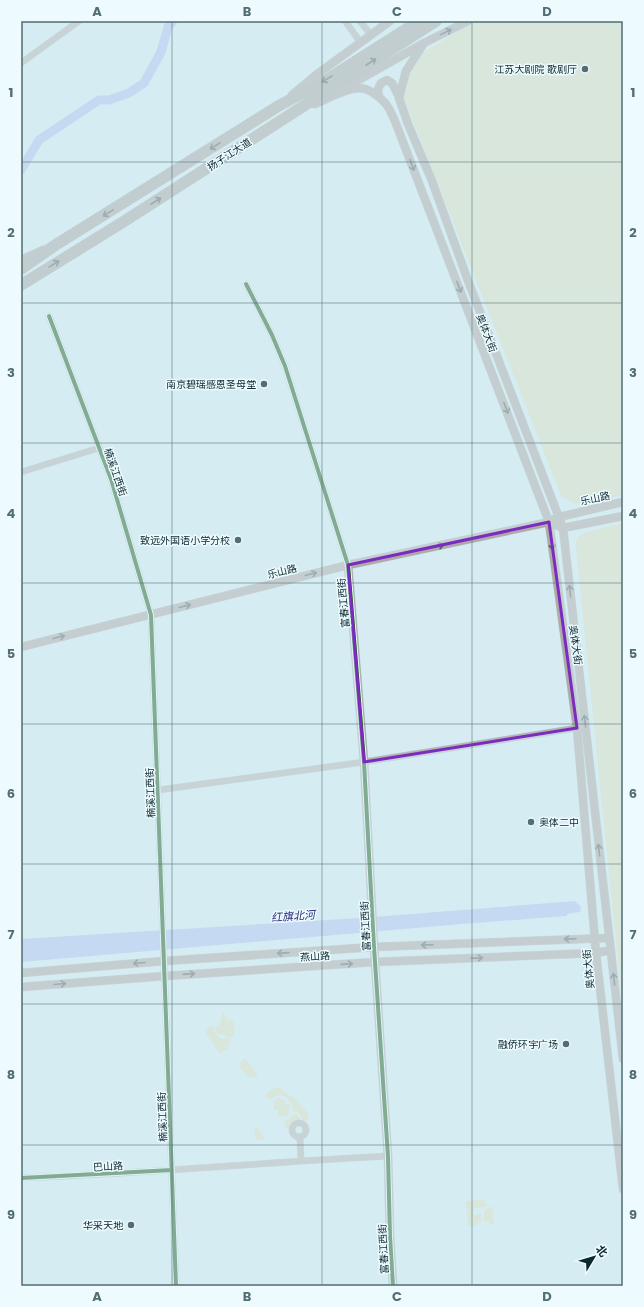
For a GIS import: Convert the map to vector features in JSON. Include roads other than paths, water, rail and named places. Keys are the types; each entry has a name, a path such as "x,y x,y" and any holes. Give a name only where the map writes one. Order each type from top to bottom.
{"highway":[{"name":"扬子江大道","path":"21,269 56,244 280,105 320,84 419,21"},
{"name":"扬子江大道","path":"21,285 123,222 436,21"},
{"path":"21,291 31,279"}],"main road":[{"path":"280,105 316,75 390,21"},
{"path":"241,146 424,43 468,21"},
{"path":"399,98 406,71 424,43"},
{"name":"奥体大街","path":"623,1059 563,528 467,278 432,181 408,124 399,98 392,83 387,80 381,83 378,89 380,97 387,105 398,129 549,522 577,728 596,953 623,1189"},
{"path":"315,104 347,91 359,88 372,92 380,97"},
{"name":"扬子江大道","path":"21,260 56,244"},
{"name":"乐山路","path":"21,647 348,565 549,522 559,517 623,502"},
{"path":"549,522 563,528 623,516"},
{"name":"富春江西街","path":"348,565 364,762 374,947 388,1156 393,1286"},
{"name":"燕山路","path":"21,973 164,961 374,947 609,938"},
{"name":"燕山路","path":"21,988 164,976 375,962 596,953 611,950"}],"street":[{"path":"21,64 79,21"},
{"path":"345,21 361,43"},
{"path":"360,21 371,35"},
{"path":"246,284 272,335 285,366 348,565"},
{"name":"楠溪江西街","path":"49,316 111,478 151,615 176,1286"},
{"path":"21,472 100,448"},
{"path":"158,790 364,762 577,728"},
{"path":"300,1138 301,1160"},
{"name":"巴山路","path":"21,1178 172,1170 301,1160 388,1156"}],"water":[{"path":"575,901 581,907 580,912 567,914 567,916 21,962 21,939 360,918"}],"waterway":[{"path":"21,170 39,140 99,100 109,100 129,93 144,83 161,52 168,27 173,21"}],"place":[{"name":"江苏大剧院 歌剧厅","path":"585,69"},
{"name":"南京碧瑶感恩圣母堂","path":"264,384"},
{"name":"致远外国语小学分校","path":"238,540"},
{"name":"奥体二中","path":"531,822"},
{"name":"融侨环宇广场","path":"566,1044"},
{"name":"华采天地","path":"131,1225"}],"water label":[{"name":"红旗北河","path":"293,916"}]}
